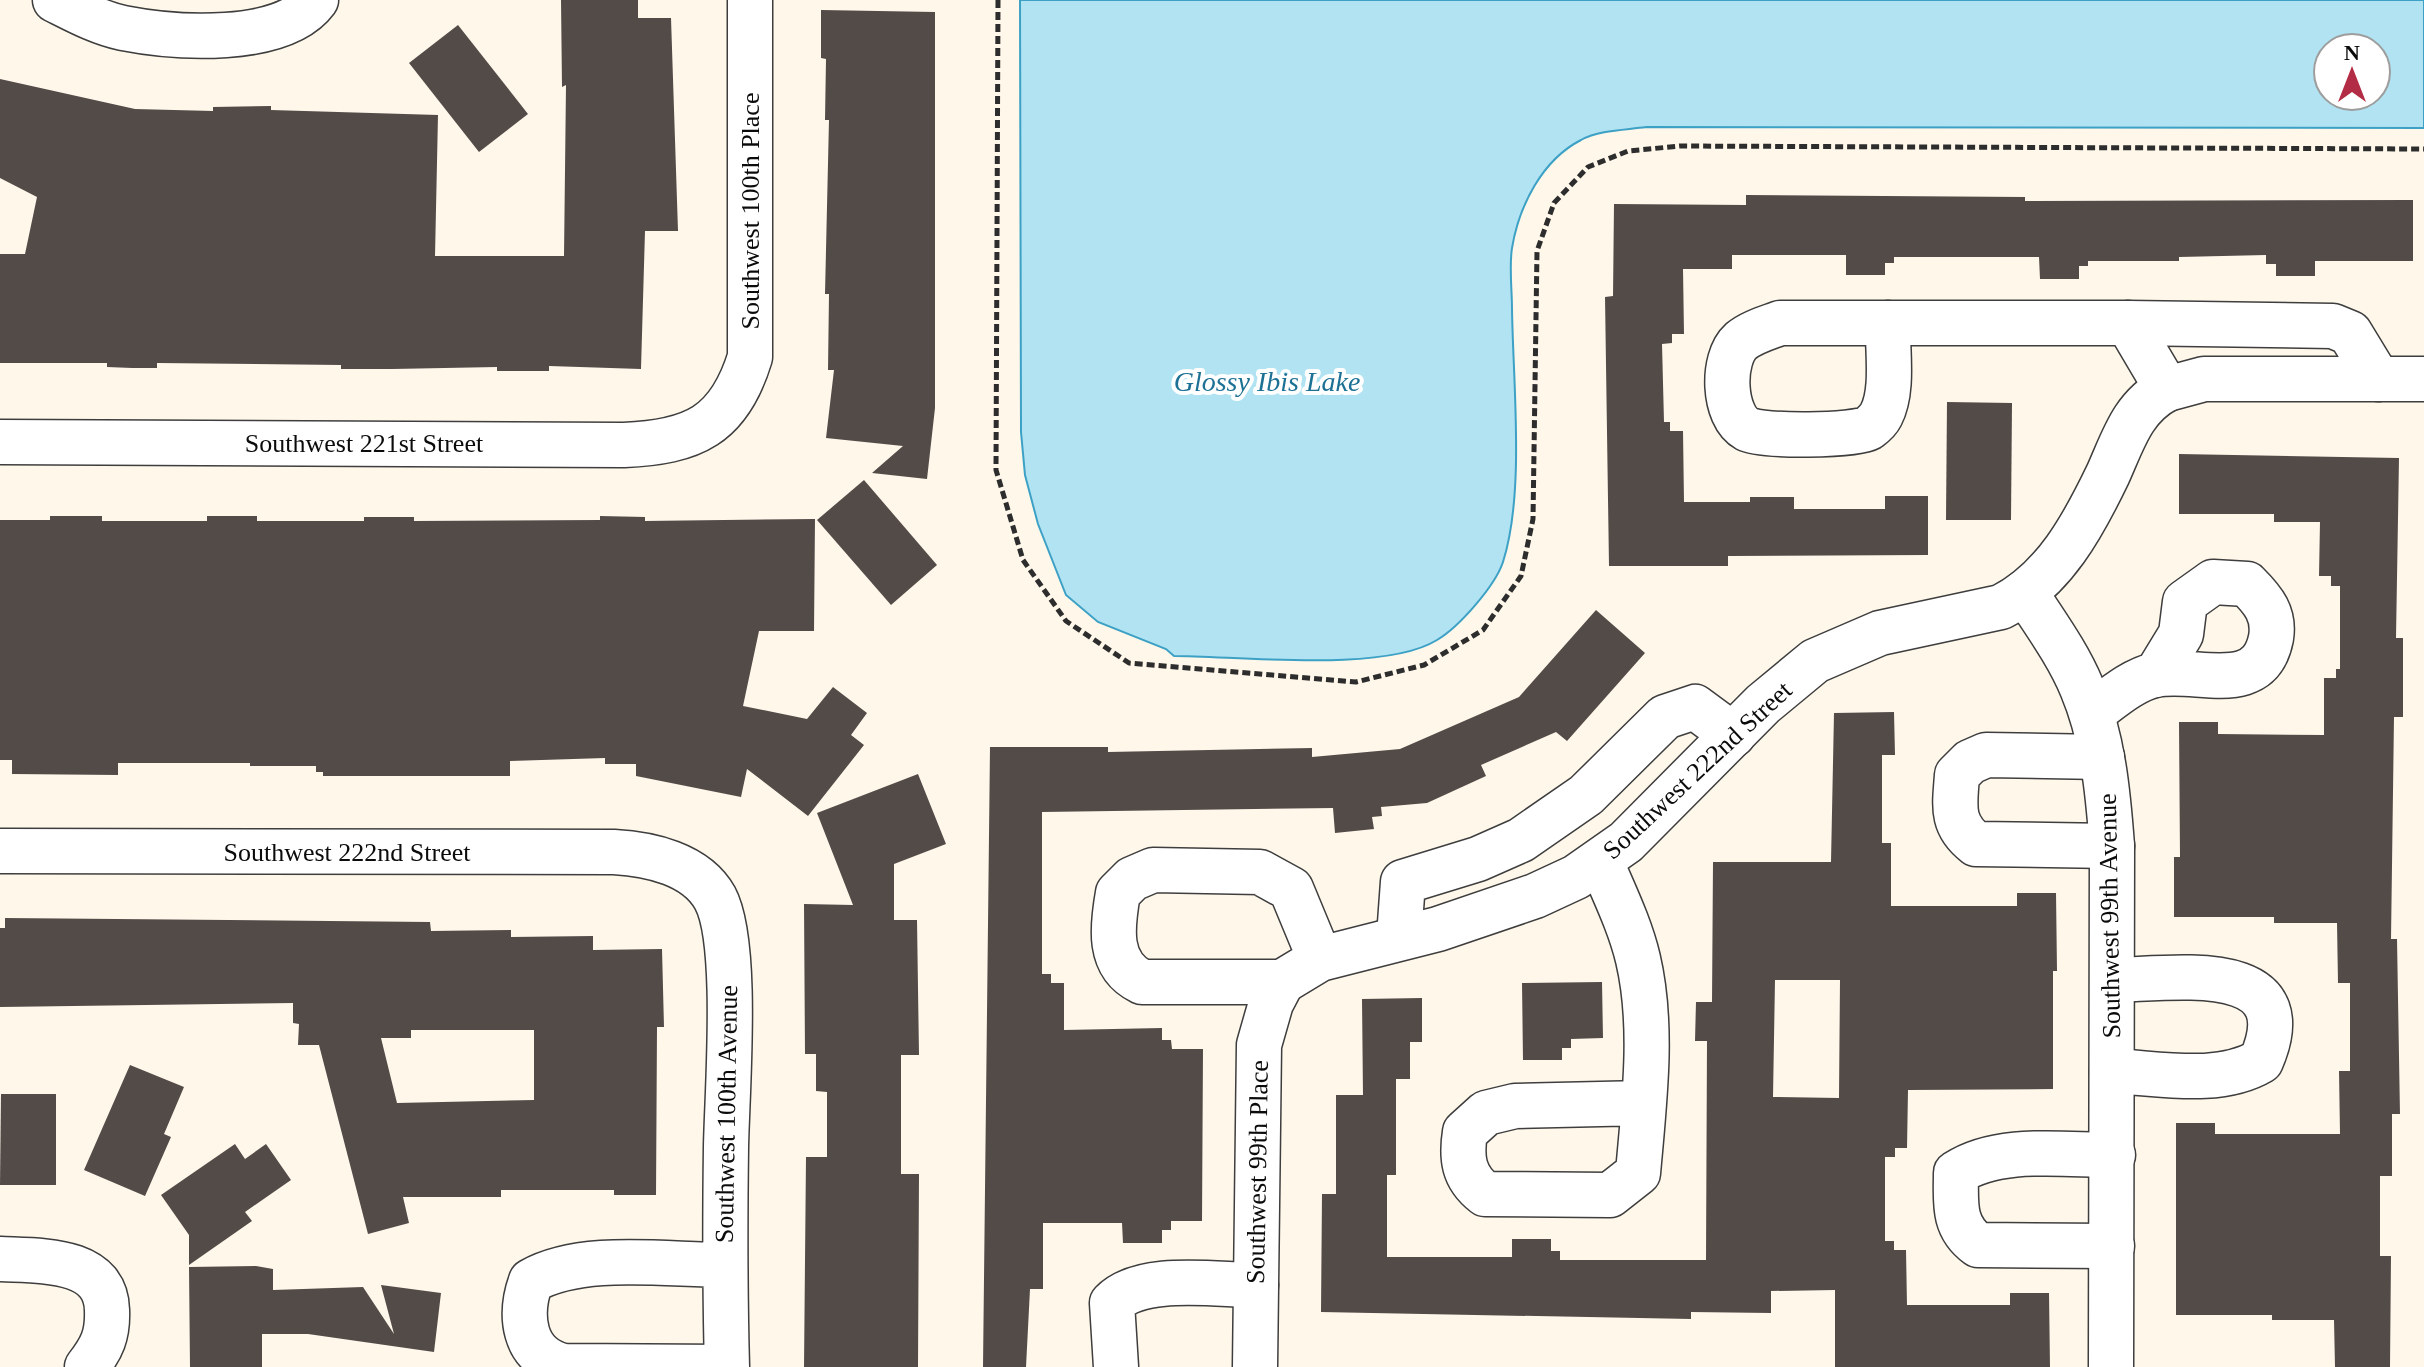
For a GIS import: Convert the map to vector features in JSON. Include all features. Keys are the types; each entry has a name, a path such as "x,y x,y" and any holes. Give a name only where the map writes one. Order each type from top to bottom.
{"street":[{"path":"55,0 93,19 122,27 200,34 274,28 296,19 316,0"},
{"name":"Southwest 100th Place","path":"721,415 740,386 750,357 750,0"},
{"path":"1888,323 2333,326 2350,333 2378,379"},
{"path":"2128,323 2167,389"},
{"path":"2025,592 2051,568 2076,535 2134,417 2154,395 2204,379 2424,379"},
{"name":"Southwest 221st Street","path":"0,442 657,444 685,436 721,415"},
{"name":"Southwest 99th Avenue","path":"2025,592 2067,658 2092,713 2102,757 2112,846 2111,1367"},
{"name":"Southwest 222nd Street","path":"1282,982 1320,959 1438,929 1535,896 1601,862 1652,819 1786,683 1815,661 1880,633 2001,607 2025,592"},
{"path":"2092,713 2135,683 2156,675"},
{"path":"1399,937 1403,882 1478,859 1556,819 1625,759 1665,717 1695,707 1733,735"},
{"path":"2102,757 1986,755 1970,762 1957,775 1954,819 1962,834 1976,844 2112,846"},
{"name":"Southwest 222nd Street","path":"0,851 614,852 646,856 691,872"},
{"path":"1601,862 1638,958 1644,1006 1644,1103"},
{"path":"1282,982 1142,982 1128,975 1115,949 1118,893 1132,879 1153,870 1260,872 1291,889 1320,959"},
{"name":"Southwest 100th Avenue","path":"691,872 716,899 728,956 724,1265 727,1367"},
{"path":"2112,1071 2220,1074 2244,1071 2261,1061 2271,1030 2269,1012 2261,997 2245,985 2224,979 2113,980"},
{"name":"Southwest 99th Place","path":"1255,1367 1259,1045 1271,1003 1282,982"},
{"path":"2112,1246 1978,1245 1963,1234 1956,1214 1956,1173 1972,1162 1992,1156 2113,1155"},
{"path":"0,1259 69,1265 85,1270 97,1279 106,1292 107,1326 104,1346 87,1367"},
{"path":"724,1265 597,1264 548,1271 531,1281 523,1325 542,1356 551,1363 564,1366 727,1367"},
{"path":"1116,1367 1112,1303 1120,1294 1133,1288 1158,1284 1256,1285"}],"path":[{"path":"998,0 996,470 1023,560 1066,621 1129,663 1183,670 1356,682 1424,665 1483,630 1521,576 1533,519 1537,251 1554,203 1588,167 1628,151 1680,146 2424,149"}],"water":[{"name":"Glossy Ibis Lake","path":"1020,0 2424,0 2424,128 1646,127 1596,134 1567,149 1534,186 1520,216 1512,248 1516,471 1510,534 1503,562 1484,594 1465,616 1437,640 1413,650 1347,660 1174,656 1166,649 1098,622 1066,595 1038,524 1025,475 1021,432"}],"building":[{"path":"561,0 638,0 638,18 671,18 678,231 645,231 641,369 549,366 549,371 497,371 497,367 341,369 341,365 157,363 157,368 132,368 107,367 107,363 0,363 0,254 25,254 37,197 0,178 0,79 135,109 213,111 213,107 271,106 271,110 438,115 435,256 564,256 566,85 562,87"},
{"path":"821,10 935,12 935,408 927,479 872,473 903,446 826,438 834,370 828,370 829,294 825,294 829,120 825,120 826,59 821,58"},
{"path":"458,25 528,114 479,152 409,63"},
{"path":"1746,195 2025,197 2025,201 2413,200 2413,261 2315,261 2315,276 2276,276 2276,264 2266,264 2266,255 2179,257 2179,261 2088,261 2088,266 2079,266 2079,279 2040,279 2039,257 1894,257 1894,263 1885,263 1885,275 1846,275 1846,255 1732,255 1732,269 1683,269 1684,334 1672,334 1672,343 1662,344 1664,422 1670,422 1670,431 1683,431 1684,502 1750,502 1750,497 1794,497 1794,509 1885,509 1885,496 1928,496 1928,555 1728,556 1728,566 1609,566 1605,297 1613,296 1614,204 1746,205"},
{"path":"1947,402 2012,403 2011,520 1946,520"},
{"path":"2179,454 2399,458 2396,638 2403,638 2403,717 2394,717 2391,939 2397,939 2400,1114 2392,1114 2392,1176 2380,1176 2380,1256 2391,1256 2390,1367 2335,1367 2334,1320 2272,1320 2272,1315 2176,1315 2176,1123 2215,1123 2215,1134 2340,1134 2339,1071 2350,1071 2350,983 2338,983 2337,923 2274,923 2274,917 2174,917 2174,857 2180,857 2179,722 2218,722 2218,734 2324,735 2324,678 2336,678 2336,669 2340,669 2340,586 2331,586 2331,576 2319,576 2320,522 2274,522 2274,514 2179,514"},
{"path":"864,480 937,565 891,605 817,520"},
{"path":"50,516 102,516 102,521 207,521 207,516 257,516 257,521 364,521 364,517 414,517 414,521 600,520 600,516 645,517 645,521 815,519 814,631 759,631 743,706 807,719 833,687 867,713 851,735 864,745 808,816 747,769 741,797 636,776 636,764 605,764 605,758 510,761 510,776 323,776 323,772 316,772 316,766 250,766 250,763 118,763 118,775 12,774 12,760 0,760 0,520 50,520"},
{"path":"1596,610 1645,653 1567,741 1556,732 1481,765 1486,776 1427,803 1381,807 1382,816 1372,817 1374,829 1335,833 1333,808 1042,812 1042,974 1051,974 1051,983 1064,983 1064,1030 1162,1028 1162,1040 1171,1040 1172,1049 1203,1049 1202,1221 1171,1221 1171,1230 1162,1230 1162,1243 1123,1243 1122,1223 1043,1223 1043,1289 1030,1289 1026,1367 983,1367 990,747 1108,747 1108,752 1312,748 1312,757 1400,749 1519,697"},
{"path":"1894,712 1895,755 1882,755 1882,843 1891,843 1891,906 2017,906 2017,893 2056,893 2053,1089 1908,1090 1907,1148 1895,1148 1895,1157 1885,1157 1885,1241 1894,1241 1894,1250 1906,1250 1907,1305 2010,1305 2010,1293 2049,1293 2050,1367 1835,1367 1835,1290 1771,1291 1771,1313 1691,1312 1691,1319 1321,1312 1322,1194 1336,1194 1336,1095 1363,1095 1362,999 1422,998 1422,1042 1410,1042 1410,1079 1396,1079 1396,1175 1387,1175 1387,1257 1512,1257 1512,1239 1551,1239 1551,1251 1560,1251 1560,1260 1706,1260 1707,1041 1695,1041 1696,1002 1712,1002 1713,862 1831,862 1834,713","holes":["1775,980 1840,980 1839,1098 1773,1097"]},
{"path":"918,774 946,844 894,864 894,920 917,920 919,1055 901,1055 901,1174 919,1174 918,1367 804,1367 806,1157 827,1157 827,1092 816,1091 816,1054 805,1054 804,904 853,905 817,813"},
{"path":"5,918 430,922 431,931 511,930 511,937 593,936 593,950 662,949 664,1027 657,1027 656,1195 614,1195 614,1190 501,1190 501,1197 403,1197 409,1223 368,1234 319,1045 298,1045 299,1024 293,1023 293,1003 0,1007 0,928 5,928","holes":["411,1030 534,1030 534,1100 397,1103 381,1038 411,1038"]},
{"path":"1602,982 1603,1038 1571,1039 1571,1048 1562,1048 1562,1060 1523,1060 1522,983"},
{"path":"130,1065 184,1087 164,1134 171,1137 145,1196 84,1170"},
{"path":"1,1094 56,1094 56,1185 0,1185"},
{"path":"235,1144 245,1159 266,1144 291,1180 245,1212 252,1221 189,1265 189,1235 161,1195"},
{"path":"256,1266 273,1269 273,1290 363,1287 394,1334 381,1285 441,1293 434,1352 308,1334 262,1334 262,1367 190,1367 189,1267"}]}
